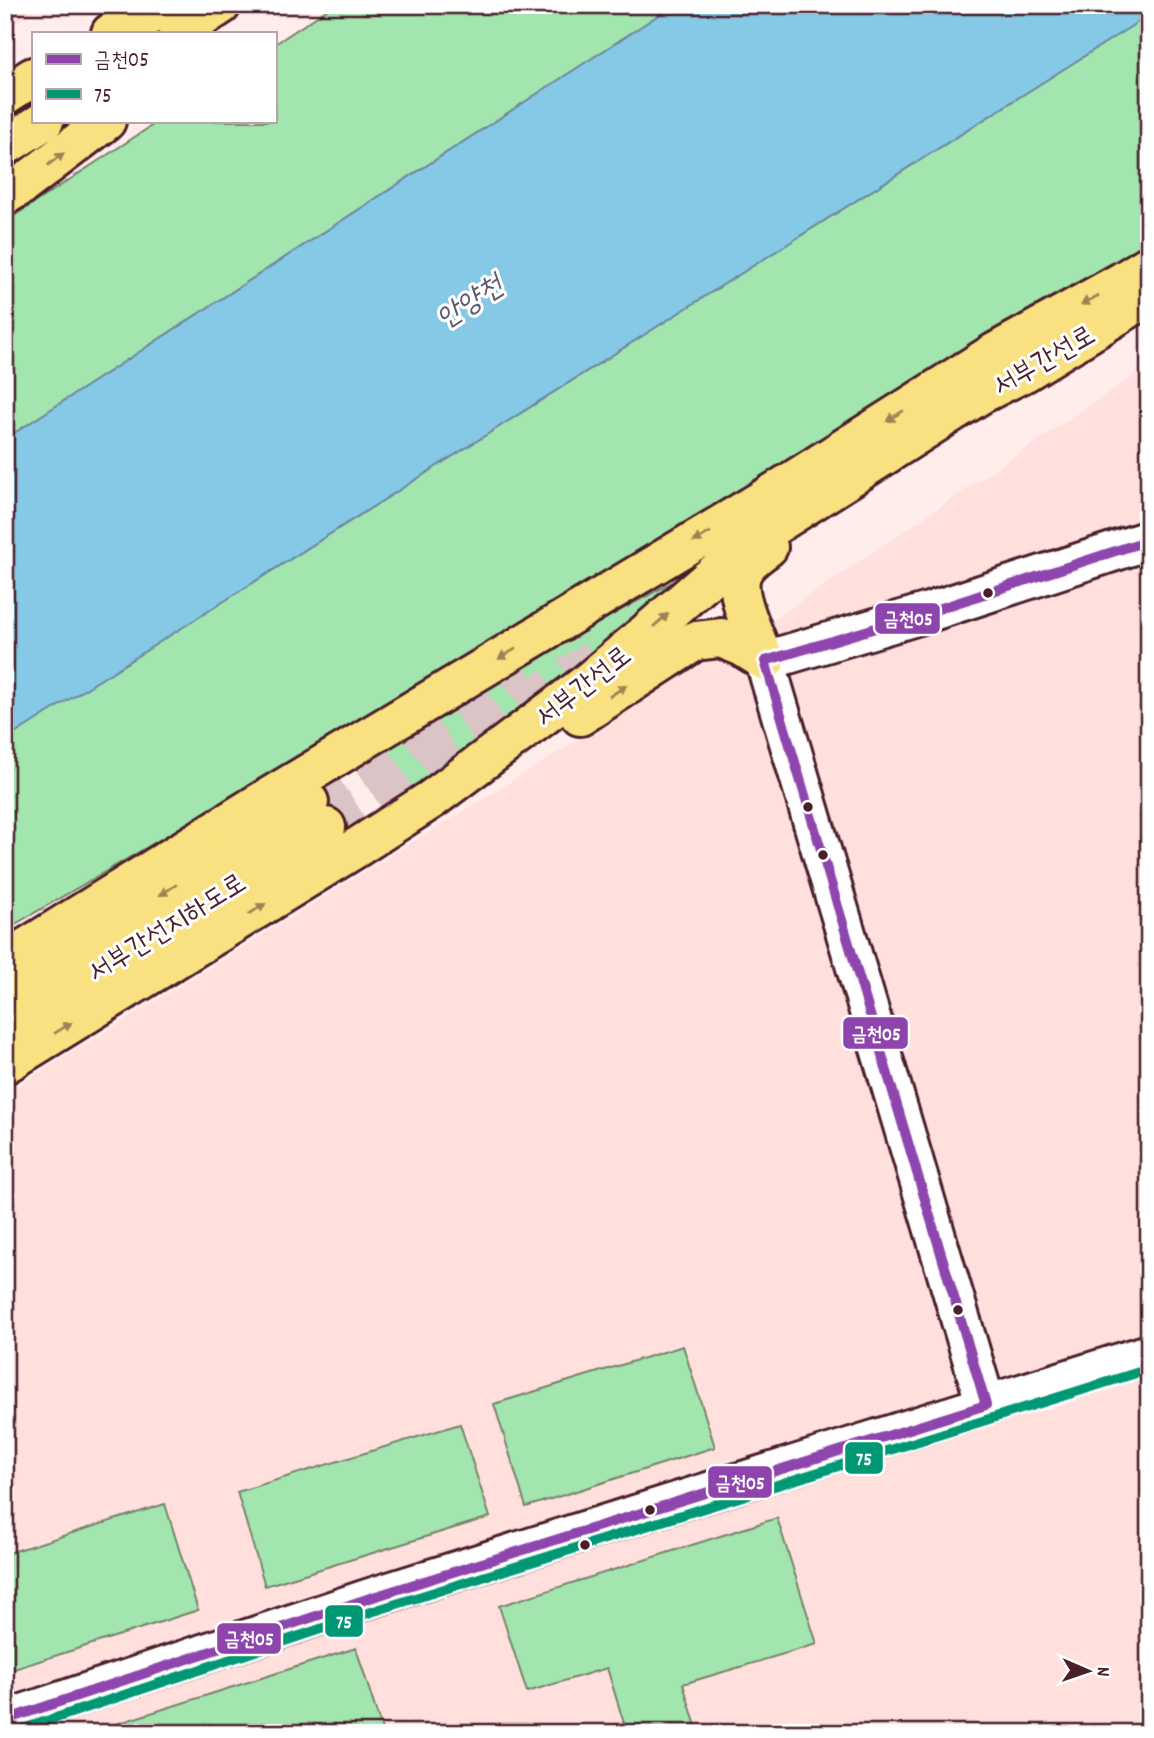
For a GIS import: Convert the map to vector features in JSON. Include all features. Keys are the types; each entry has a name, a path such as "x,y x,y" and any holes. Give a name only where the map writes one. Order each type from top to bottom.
{"main road":[{"path":"113,32 172,5"},
{"path":"180,32 221,5"},
{"path":"213,32 246,5"},
{"path":"5,95 32,78"},
{"path":"5,146 42,122"},
{"path":"5,195 105,122"},
{"name":"서부간선로","path":"5,961 256,805 767,497 994,353 1149,265"},
{"name":"서부간선로","path":"5,1064 432,799 582,687 758,536 981,394 1025,372 1149,296"},
{"path":"765,661 739,588 741,574 749,562 782,537 946,433 1025,372"},
{"path":"432,799 538,743 695,641 721,638 741,646 765,661"},
{"path":"5,941 214,822 256,805"},
{"name":"서부간선지하도로","path":"5,992 317,814 5,1025"}],"street":[{"path":"986,1405 765,661 929,612 1149,541"},
{"path":"5,1720 370,1598 1149,1354"}],"shaded area":[{"path":"5,5 37,5 39,8 5,30"},
{"path":"1149,365 1149,1733 5,1733 5,1094 776,618"}],"green space":[{"path":"334,5 1149,5 1149,249 324,744 5,930 5,222 157,122 276,122 276,43"},
{"path":"689,573 673,594 391,811 359,756"},
{"path":"683,1346 715,1447 526,1507 494,1404"},
{"path":"460,1424 490,1517 265,1586 237,1492"},
{"path":"165,1504 198,1610 5,1672 5,1554"},
{"path":"777,1518 817,1644 683,1684 698,1733 627,1733 607,1668 527,1692 499,1606"},
{"path":"356,1648 383,1733 94,1731"}],"water":[{"name":"안양천","path":"674,5 1149,5 1149,15 5,740 5,439"}],"tunnel":[{"path":"326,827 595,659"},
{"path":"309,802 523,665"}],"transit line":[{"name":"금천05","path":"765,661 929,612 1149,540"},
{"name":"금천05","path":"765,661 986,1405"},
{"name":"75","path":"11,1733 374,1611 1149,1369"},
{"name":"금천05","path":"5,1720 370,1598 986,1405"}]}
